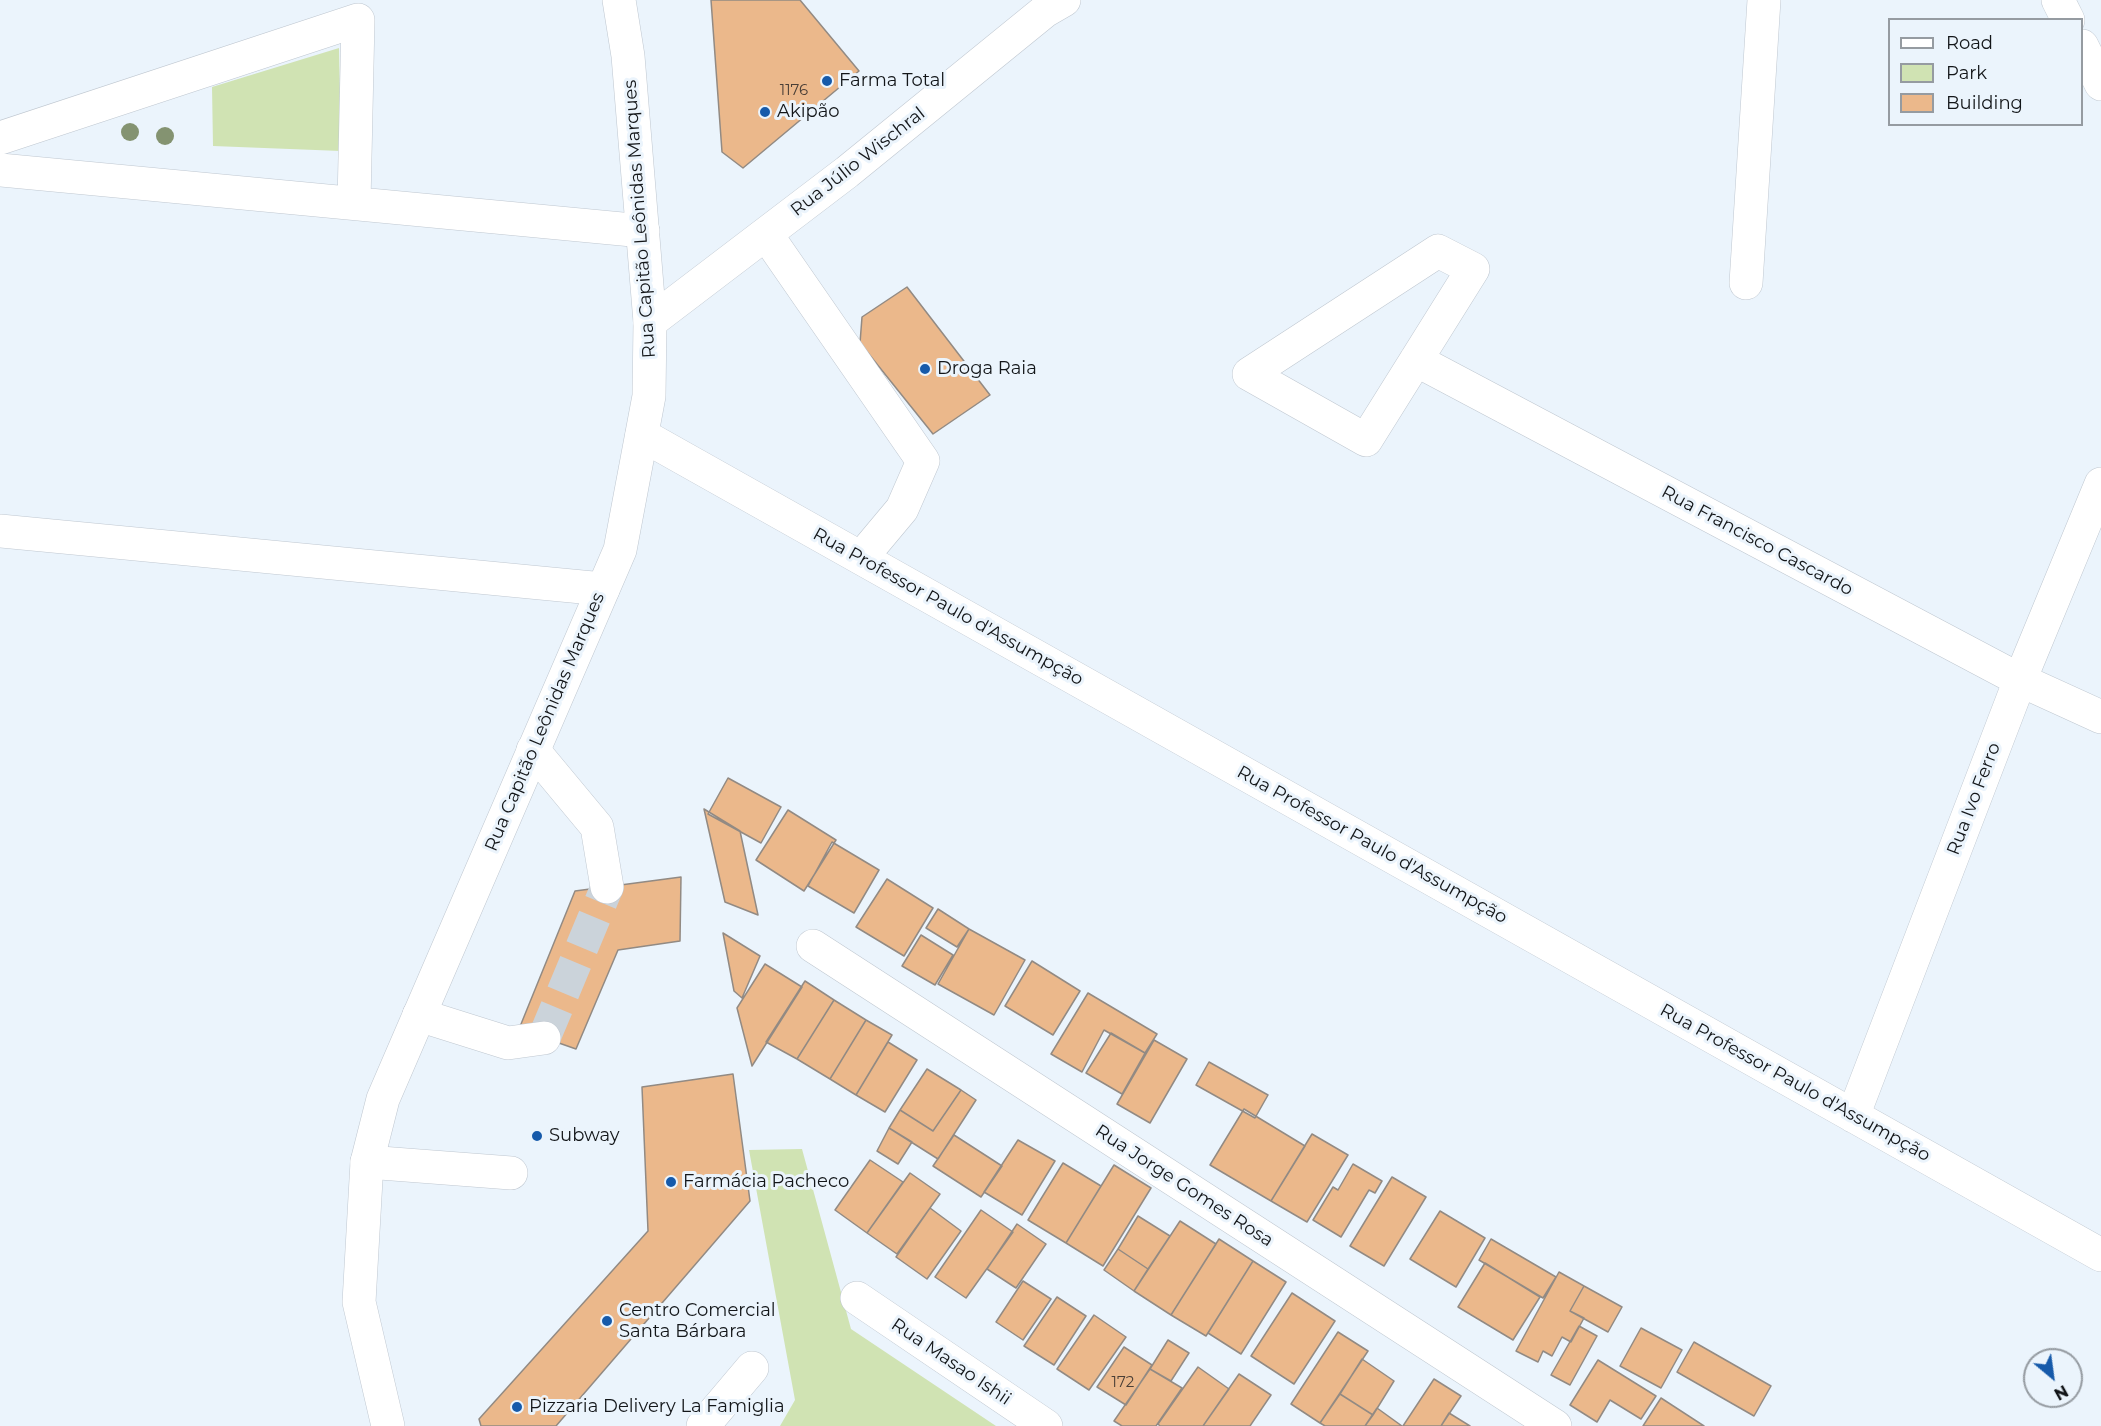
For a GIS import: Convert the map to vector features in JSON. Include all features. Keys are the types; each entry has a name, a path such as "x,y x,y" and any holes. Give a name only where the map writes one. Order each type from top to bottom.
{"street":[{"name":"Rua Capitão Leônidas Marques","path":"388,1426 359,1302 367,1162 383,1099 620,550 649,396 650,322 628,56 619,0"},
{"name":"Rua Júlio Wischral","path":"650,322 847,172 1045,11 1064,0"},
{"path":"1746,283 1764,0"},
{"path":"2058,0 2067,18"},
{"path":"0,138 358,20 354,203"},
{"path":"2083,48 2101,84"},
{"path":"0,170 643,231"},
{"path":"766,234 923,461 902,509 861,558"},
{"path":"1438,251 1473,269 1416,360 1366,440 1249,374 1438,251"},
{"name":"Rua Francisco Cascardo","path":"1416,360 2020,680 2101,717"},
{"name":"Rua Professor Paulo d'Assumpção","path":"642,435 2101,1255"},
{"name":"Rua Ivo Ferro","path":"1853,1116 2020,680 2101,484"},
{"path":"0,531 603,589"},
{"path":"533,750 597,827 607,887"},
{"name":"Rua Jorge Gomes Rosa","path":"813,946 1555,1426"},
{"path":"419,1015 508,1043 544,1038"},
{"path":"367,1162 511,1173"},
{"name":"Rua Masao Ishii","path":"857,1298 1046,1426"},
{"path":"703,1426 752,1368"}],"green space":[{"path":"339,48 341,151 213,146 212,87"},
{"path":"802,1149 851,1329 996,1426 780,1426 795,1400 749,1150"}],"building":[{"name":"Akipão","path":"711,0 800,0 859,71 743,168 722,152"},
{"name":"Droga Raia","path":"907,287 990,395 933,434 860,343 862,317"},
{"path":"728,778 781,807 761,843 708,814"},
{"path":"704,809 740,831 758,915 725,902"},
{"path":"788,810 836,840 804,891 756,860"},
{"path":"832,842 879,870 854,913 808,886"},
{"path":"681,877 680,941 618,950 576,1049 519,1029 575,891"},
{"path":"887,879 933,908 904,956 856,927"},
{"path":"938,909 969,929 957,947 926,928"},
{"path":"969,929 1025,960 994,1015 938,984"},
{"path":"723,933 760,956 742,998 734,991"},
{"path":"921,935 953,955 935,985 902,966"},
{"path":"1032,961 1080,991 1053,1035 1005,1006"},
{"path":"765,964 802,987 752,1066 737,1008"},
{"path":"805,981 834,1000 797,1059 766,1042"},
{"path":"1088,993 1157,1034 1145,1053 1104,1030 1082,1072 1051,1054"},
{"path":"834,1000 866,1020 830,1079 797,1059"},
{"path":"866,1020 892,1035 856,1095 830,1079"},
{"path":"1111,1033 1145,1053 1122,1094 1086,1073"},
{"path":"1154,1040 1187,1059 1150,1123 1117,1104"},
{"path":"888,1042 917,1060 885,1112 856,1095"},
{"path":"1209,1062 1268,1095 1255,1118 1196,1085"},
{"path":"927,1069 961,1090 933,1131 900,1110"},
{"name":"Centro Comercial Santa Bárbara","path":"733,1074 750,1201 556,1426 481,1426 479,1419 648,1231 642,1087"},
{"path":"961,1090 976,1100 938,1159 889,1128 900,1110 933,1131"},
{"path":"1244,1109 1305,1146 1271,1201 1210,1165"},
{"path":"889,1128 912,1142 898,1164 877,1151"},
{"path":"1312,1134 1348,1155 1307,1222 1271,1201"},
{"path":"954,1135 1002,1166 981,1197 933,1166"},
{"path":"1018,1140 1055,1161 1022,1215 984,1192"},
{"path":"870,1160 903,1182 867,1233 835,1210"},
{"path":"1063,1163 1101,1186 1066,1243 1028,1220"},
{"path":"1353,1164 1382,1181 1375,1193 1369,1190 1341,1237 1313,1220 1333,1187 1338,1190"},
{"path":"1114,1165 1151,1188 1103,1266 1066,1243"},
{"path":"910,1173 940,1194 897,1254 867,1233"},
{"path":"1392,1177 1426,1197 1384,1266 1350,1246"},
{"path":"930,1208 961,1231 927,1279 896,1257"},
{"path":"981,1210 1013,1232 966,1298 935,1277"},
{"path":"1440,1211 1485,1238 1456,1287 1410,1259"},
{"path":"1138,1216 1170,1236 1148,1269 1118,1249"},
{"path":"1180,1221 1216,1244 1171,1315 1134,1291"},
{"path":"1017,1224 1046,1244 1016,1288 987,1269"},
{"path":"1219,1239 1253,1261 1206,1336 1171,1315"},
{"path":"1491,1239 1556,1277 1543,1298 1479,1260"},
{"path":"1118,1249 1148,1269 1134,1291 1104,1270"},
{"path":"1253,1261 1286,1282 1241,1354 1208,1333"},
{"path":"1485,1263 1540,1297 1513,1340 1458,1307"},
{"path":"1559,1272 1584,1286 1570,1311 1584,1318 1571,1342 1562,1337 1552,1356 1543,1351 1538,1362 1516,1351"},
{"path":"1023,1281 1051,1299 1023,1340 996,1322"},
{"path":"1584,1286 1622,1307 1608,1332 1570,1311"},
{"path":"1292,1293 1335,1321 1294,1384 1251,1356"},
{"path":"1057,1297 1086,1316 1054,1365 1024,1346"},
{"path":"1094,1315 1126,1337 1089,1390 1057,1369"},
{"path":"1579,1326 1597,1336 1570,1385 1551,1375"},
{"path":"1641,1328 1682,1350 1661,1388 1620,1366"},
{"path":"1338,1332 1368,1351 1320,1423 1291,1404"},
{"path":"1168,1340 1189,1353 1171,1381 1150,1369"},
{"path":"1694,1342 1771,1386 1754,1416 1677,1372"},
{"path":"1124,1347 1152,1365 1126,1405 1097,1387"},
{"path":"1362,1359 1394,1381 1373,1415 1340,1394"},
{"path":"1598,1360 1656,1396 1641,1419 1610,1400 1597,1422 1570,1405"},
{"path":"1198,1367 1229,1389 1203,1426 1160,1426 1158,1424"},
{"path":"1150,1369 1182,1388 1156,1426 1122,1426 1114,1421"},
{"path":"1239,1374 1271,1395 1250,1426 1203,1426"},
{"path":"1434,1379 1461,1396 1441,1426 1403,1426"},
{"path":"1340,1394 1373,1415 1365,1426 1325,1426 1320,1423"},
{"path":"1661,1398 1704,1426 1643,1426"},
{"path":"1377,1408 1402,1426 1365,1426"},
{"path":"1449,1413 1470,1426 1441,1426"}],"tunnel":[{"path":"544,1038 607,887"}],"place":[{"name":"Farma Total","path":"827,81"},
{"name":"Akipão","path":"765,112"},
{"name":"Droga Raia","path":"925,369"},
{"name":"Subway","path":"537,1136"},
{"name":"Farmácia Pacheco","path":"671,1182"},
{"name":"Centro Comercial Santa Bárbara","path":"607,1321"},
{"name":"Pizzaria Delivery La Famiglia","path":"517,1407"}]}
